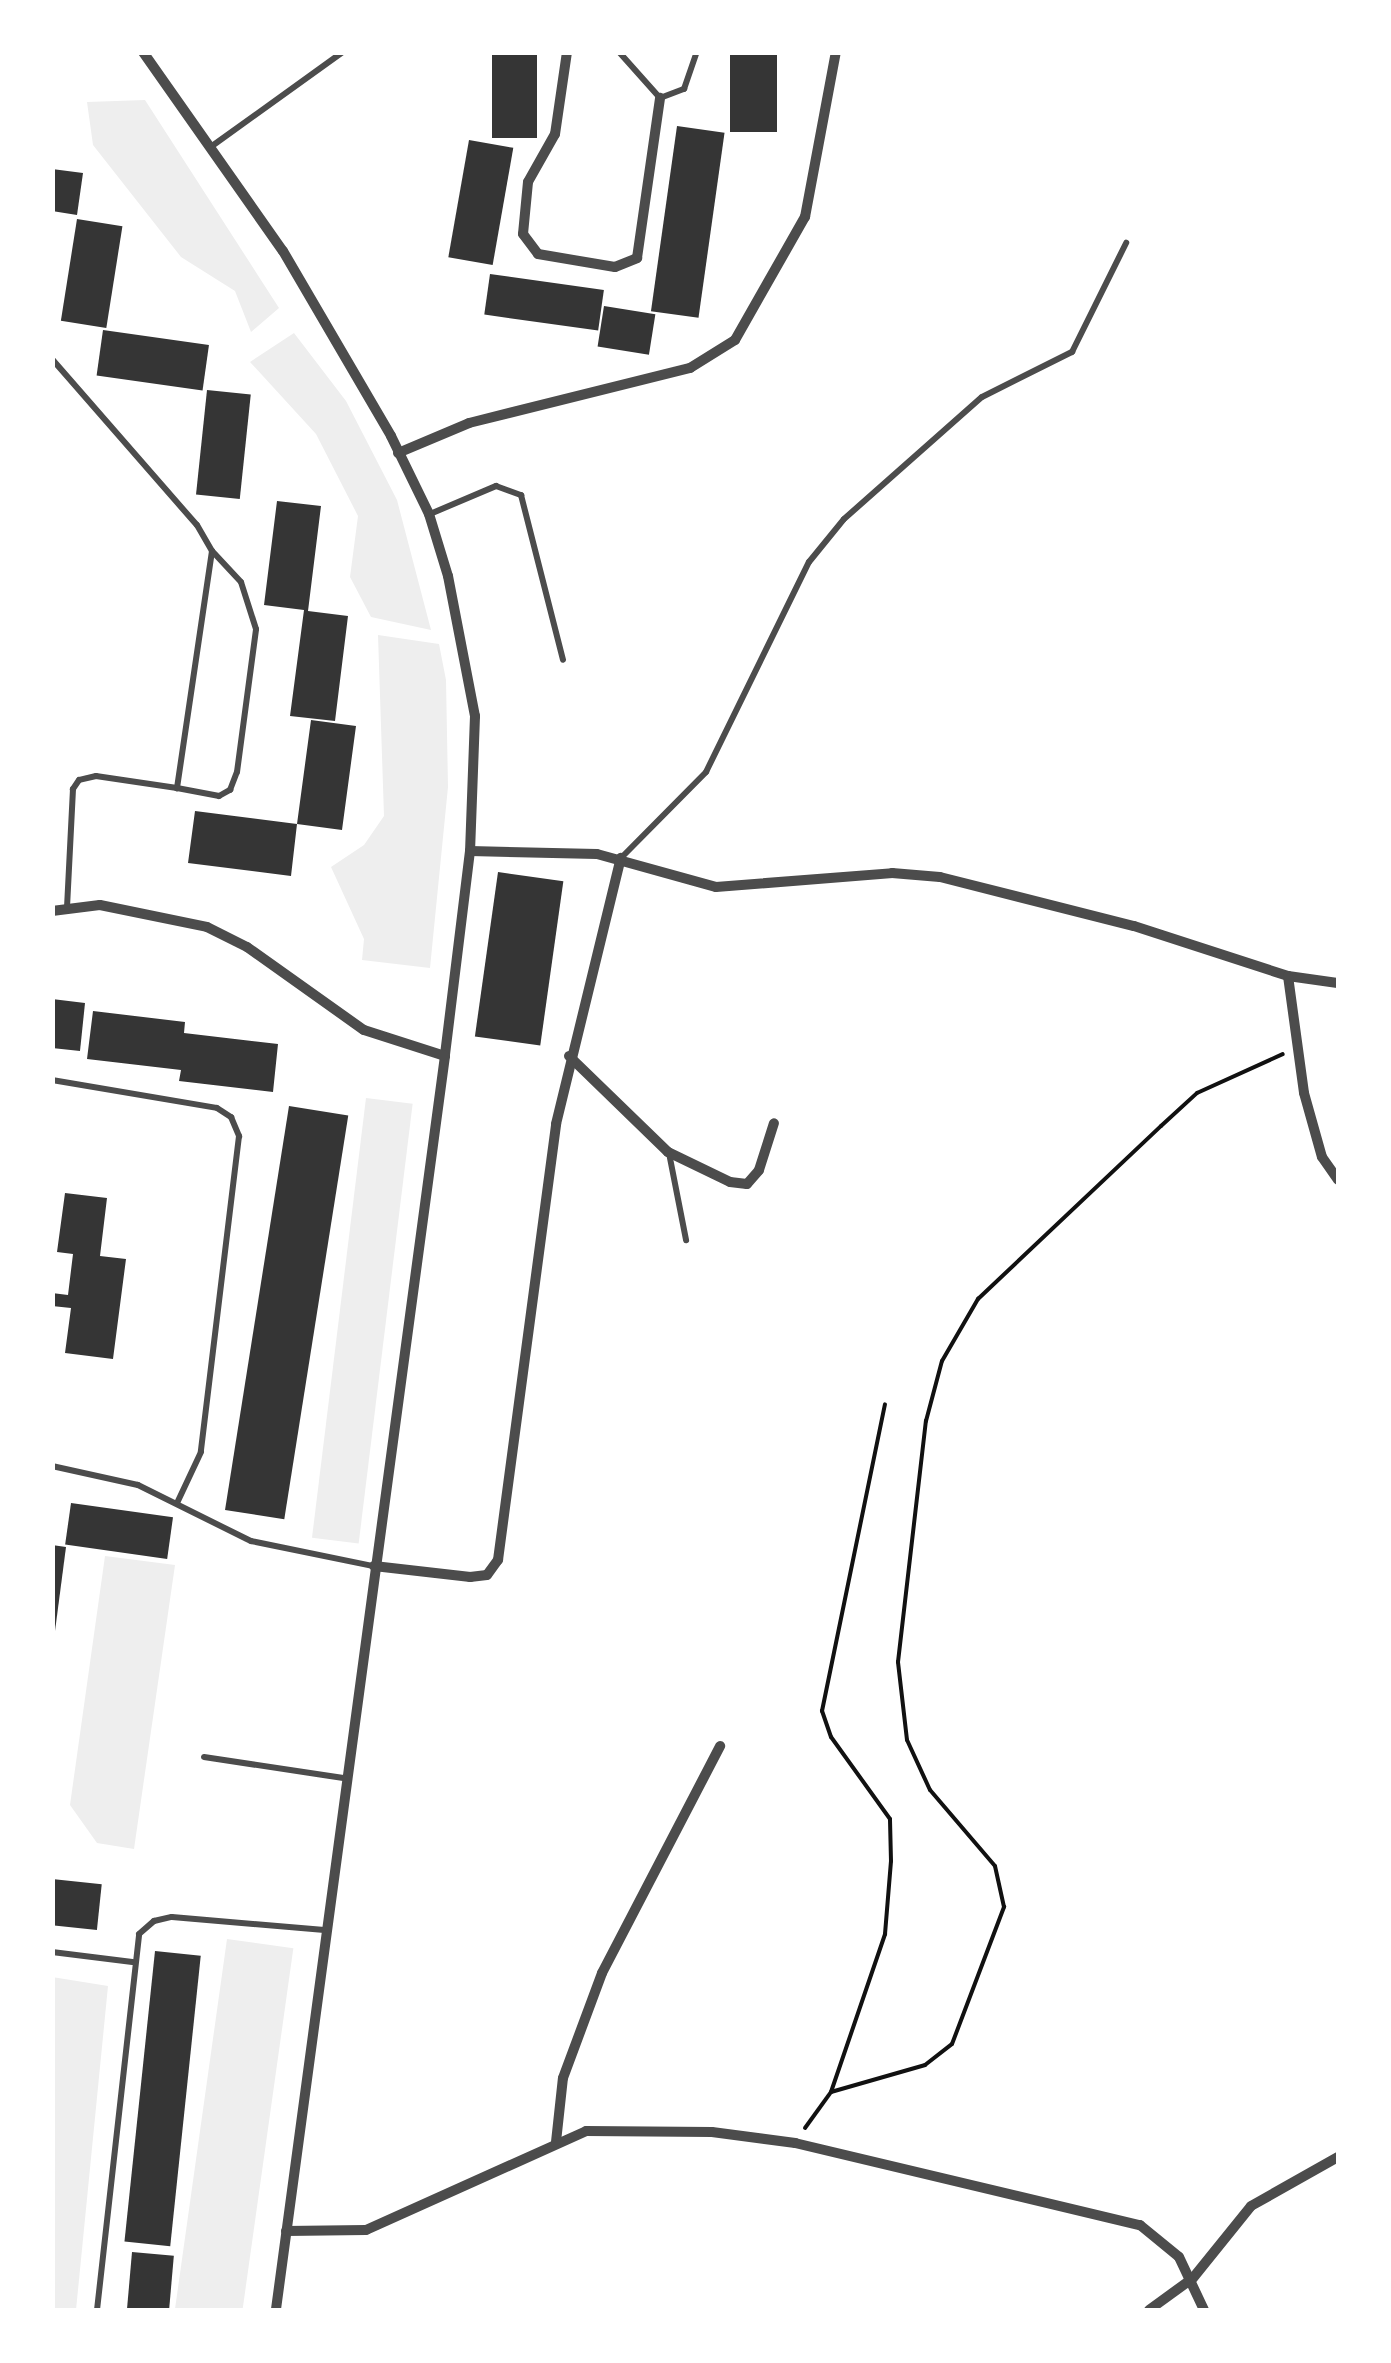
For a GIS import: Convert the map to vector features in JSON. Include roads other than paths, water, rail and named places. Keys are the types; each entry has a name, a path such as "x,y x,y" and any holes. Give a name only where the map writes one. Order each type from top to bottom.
{"street":[{"path":"143,52 284,251 429,514 470,674 476,764 470,851 445,1056 343,1778 276,2310"},
{"path":"566,52 555,134 528,182 522,234 538,254 615,267 637,258 660,98"},
{"path":"398,452 469,423 690,368 735,340 805,217 836,52"},
{"path":"470,851 621,858 716,887 892,873 940,876 1134,926 1288,976 1338,983"},
{"path":"374,1566 470,1577 487,1575 498,1560 569,1056 621,858"},
{"path":"52,910 100,905 207,927 248,947 364,1030 445,1056"},
{"path":"1288,976 1296,1048 1322,1157 1338,1180"},
{"path":"569,1056 668,1152 695,1168 748,1184 759,1170 774,1122"},
{"path":"556,2142 559,2092 602,1973 720,1746"},
{"path":"286,2231 366,2230 473,2187 556,2142 622,2127 794,2143 1140,2225 1162,2238 1193,2278 1204,2310"},
{"path":"1149,2310 1193,2278 1251,2206 1338,2156"}],"lane":[{"path":"212,146 342,52"},
{"path":"620,52 660,98 684,90 697,52"},
{"path":"621,858 706,772 809,562 844,519 982,397 1072,352 1126,243"},
{"path":"52,359 198,525 212,551 241,582 255,619 237,772 230,790 219,796 96,776 79,780 71,806 67,907"},
{"path":"429,514 496,486 522,496 563,660"},
{"path":"178,788 212,551"},
{"path":"52,1080 217,1108 230,1117 240,1136 200,1452 177,1503"},
{"path":"668,1152 686,1240"},
{"path":"52,1466 102,1474 177,1503 251,1541 374,1566"},
{"path":"204,1757 343,1778"},
{"path":"97,2310 132,1962 139,1934 154,1921 172,1917 324,1930"},
{"path":"52,1952 132,1962"}]}
